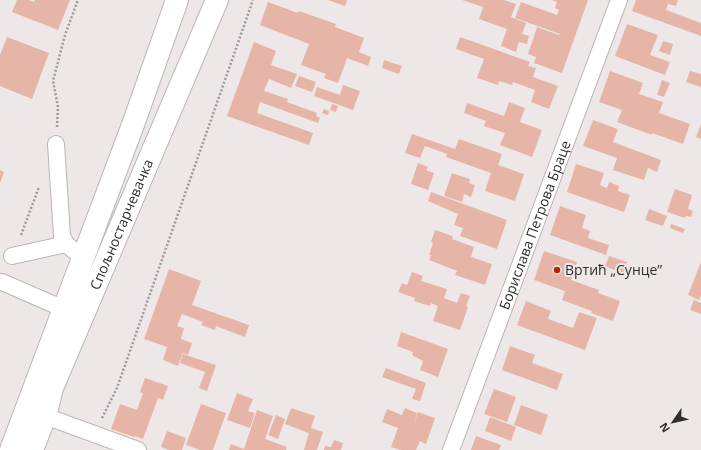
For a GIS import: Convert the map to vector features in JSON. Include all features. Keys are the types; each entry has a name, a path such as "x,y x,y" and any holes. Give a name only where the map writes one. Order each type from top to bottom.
{"street":[{"name":"Спољностарчевачка","path":"11,450 134,122 177,0"},
{"name":"Спољностарчевачка","path":"32,450 45,416 52,388 217,0"},
{"name":"Борислава Петрова Браце","path":"451,450 619,0"},
{"path":"56,144 62,236 66,244 83,258"},
{"path":"12,256 66,244"},
{"path":"2,282 64,309"},
{"path":"45,416 138,450"}],"path":[{"path":"56,144 58,107 54,80 56,64 78,0"},
{"path":"94,433 117,388 253,0"},
{"path":"12,256 40,186"}],"building":[{"path":"17,0 29,0 34,2 35,0 70,0 58,30 12,12"},
{"path":"328,0 347,0 345,6"},
{"path":"462,0 504,0 516,4 511,17 526,23 522,34 529,36 527,44 519,42 516,52 501,46 507,29 479,19 483,7"},
{"path":"551,0 588,0 562,73 534,63 536,57 528,54 537,27 559,35 560,34 515,18 521,2 557,15 559,10 555,8 557,2"},
{"path":"636,0 678,0 676,6 668,4 666,10 701,23 701,36 632,11"},
{"path":"268,2 298,13 299,11 336,24 335,27 364,38 359,52 371,57 368,66 347,58 338,83 324,78 326,74 301,65 309,44 260,25"},
{"path":"627,24 658,35 650,55 670,62 665,75 615,56"},
{"path":"7,37 49,53 32,99 0,86 0,55"},
{"path":"460,37 530,62 528,66 536,68 533,77 558,86 549,109 531,102 535,90 513,82 512,85 499,81 498,85 477,78 484,59 456,49"},
{"path":"663,41 673,44 670,55 659,51"},
{"path":"254,42 276,51 271,65 297,74 291,88 269,79 264,91 288,99 287,102 317,113 316,116 320,118 318,123 260,102 257,113 313,133 309,145 227,116"},
{"path":"384,60 402,66 399,74 382,68"},
{"path":"610,71 643,83 639,94 663,102 659,113 690,124 683,144 652,133 652,135 617,122 622,110 599,102"},
{"path":"690,71 701,74 701,87 686,82"},
{"path":"299,76 316,82 312,92 295,86"},
{"path":"662,80 670,83 664,97 657,95"},
{"path":"343,85 360,91 353,110 314,96 317,87 340,95"},
{"path":"509,102 525,108 520,122 542,130 532,157 500,145 505,133 484,126 486,121 464,113 467,103 504,116"},
{"path":"332,104 338,106 336,112 330,110"},
{"path":"324,109 329,111 328,115 322,113"},
{"path":"593,120 618,129 613,142 661,160 657,172 648,168 644,180 613,170 617,158 583,146"},
{"path":"701,124 701,139 696,137"},
{"path":"412,134 455,149 459,139 502,154 498,165 524,174 515,201 485,191 491,173 446,157 447,154 425,146 420,158 405,153"},
{"path":"418,163 428,167 426,170 434,173 428,190 411,184"},
{"path":"576,164 604,173 600,185 607,188 609,182 619,186 618,191 630,195 624,212 567,192"},
{"path":"0,170 4,172 0,183"},
{"path":"452,173 470,179 469,183 475,185 471,197 464,194 462,202 444,196"},
{"path":"675,189 692,195 688,209 693,211 691,217 686,216 685,218 667,212"},
{"path":"431,192 507,220 497,249 460,236 463,228 454,225 458,214 428,201"},
{"path":"560,206 586,215 582,228 590,231 588,238 609,245 606,255 550,235"},
{"path":"649,209 667,216 663,226 645,220"},
{"path":"671,224 685,229 683,233 670,228"},
{"path":"435,230 453,236 452,239 474,247 471,257 492,264 485,285 455,275 457,271 429,260 433,243 431,242"},
{"path":"544,251 577,262 571,280 599,290 598,293 620,301 613,321 591,313 592,311 562,300 565,291 534,280"},
{"path":"609,256 627,262 623,274 605,266"},
{"path":"701,262 701,295 699,300 688,295"},
{"path":"169,269 201,281 192,305 249,325 245,337 216,326 215,330 201,325 203,322 182,314 177,326 184,328 181,339 192,343 188,355 183,353 184,350 178,366 163,360 167,347 144,339"},
{"path":"412,272 423,276 421,281 447,289 444,298 457,303 461,293 470,296 460,330 433,321 438,306 431,303 430,306 414,301 415,298 398,292 402,283 407,285"},
{"path":"694,300 701,303 701,314 690,310"},
{"path":"526,301 551,311 548,319 573,328 579,312 597,318 585,350 517,325"},
{"path":"401,332 448,349 438,377 420,370 423,361 412,355 413,352 397,346"},
{"path":"510,346 535,355 532,363 563,374 557,390 502,370"},
{"path":"183,354 216,365 207,391 199,388 205,372 180,363"},
{"path":"386,368 426,383 420,401 412,399 416,389 382,377"},
{"path":"145,378 168,386 163,400 158,398 143,439 111,429 120,404 137,410 143,393 140,392"},
{"path":"494,389 516,397 507,422 484,414"},
{"path":"237,393 253,399 248,411 255,413 250,428 227,420"},
{"path":"201,404 226,413 213,450 200,450 186,445"},
{"path":"521,405 548,415 541,435 514,425"},
{"path":"291,408 315,416 311,428 323,432 317,450 304,450 309,433 285,424"},
{"path":"405,408 417,413 413,427 418,412 435,418 426,444 420,441 416,450 401,450 391,447 398,428 382,422 387,409 402,415"},
{"path":"257,410 273,416 265,439 287,447 286,450 229,450 231,444 244,449"},
{"path":"276,415 285,419 278,439 268,435"},
{"path":"490,417 516,427 511,441 485,431"},
{"path":"167,431 186,438 182,450 169,450 161,447"},
{"path":"476,436 501,445 499,450 471,450"},
{"path":"334,440 343,443 341,450 324,450 325,446 331,447"}],"place":[{"name":"Вртић „Сунце”","path":"557,270"}]}
